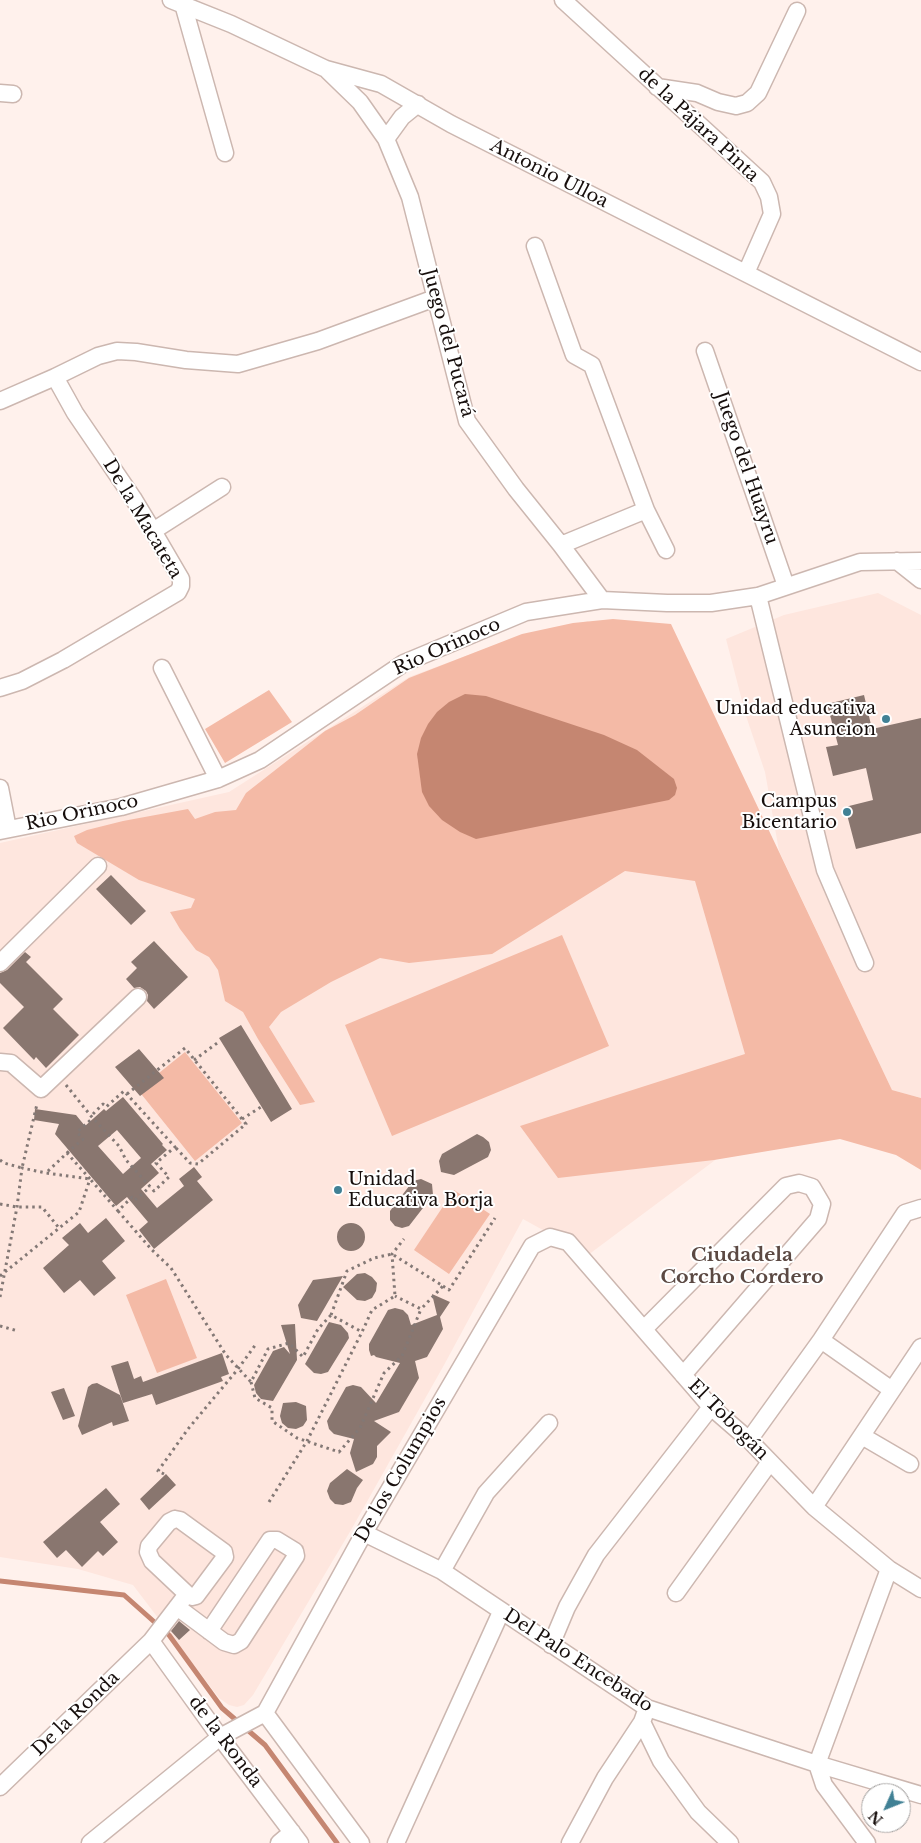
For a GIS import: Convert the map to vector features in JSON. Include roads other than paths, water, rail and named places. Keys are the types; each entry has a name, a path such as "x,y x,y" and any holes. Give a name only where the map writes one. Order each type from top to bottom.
{"street":[{"name":"de la Pájara Pinta","path":"563,0 762,182 769,197 772,214 746,273"},
{"path":"177,2 225,153"},
{"name":"Antonio Ulloa","path":"177,2 231,24 326,69 381,84 450,124 921,362"},
{"path":"657,87 697,94 736,106 747,103 758,93 797,11"},
{"name":"Juego del Pucará","path":"326,69 360,102 386,139 410,197 467,421 516,489 602,600"},
{"path":"386,139 402,117 418,104"},
{"path":"535,246 574,355 592,365 646,510 666,550"},
{"path":"0,401 98,356 117,352 136,352 186,360 238,364 318,341 435,298"},
{"name":"Juego del Huayru","path":"705,351 786,586"},
{"name":"De la Macateta","path":"0,688 22,681 63,660 178,592 181,579 133,498 75,413 55,377"},
{"path":"153,531 222,487"},
{"path":"561,545 646,510"},
{"path":"897,561 921,580"},
{"name":"Rio Orinoco","path":"4,830 121,807 218,780 260,760 404,663 526,612 602,600 711,603 758,596 860,562 921,561"},
{"path":"758,596 825,870 865,963"},
{"path":"162,668 218,780"},
{"path":"0,788 4,830"},
{"path":"0,963 98,866"},
{"path":"0,1062 11,1063 41,1089 138,996"},
{"path":"644,1329 786,1186 799,1183 812,1187 822,1204 818,1218 683,1375"},
{"path":"749,1440 821,1340 904,1213 921,1208"},
{"name":"El Tobogán","path":"550,1237 568,1242 711,1407 749,1440 814,1506 889,1570 921,1589"},
{"name":"De los Columpios","path":"260,1715 532,1246 550,1237"},
{"path":"821,1340 892,1390"},
{"path":"814,1506 921,1348"},
{"path":"551,1645 567,1607 596,1555 711,1407"},
{"path":"442,1571 486,1493 549,1423"},
{"path":"862,1436 910,1464"},
{"path":"676,1593 770,1462"},
{"path":"175,1519 180,1520 224,1552 225,1557 196,1596 192,1597 187,1594 152,1561 148,1552 149,1546 169,1522 175,1519"},
{"name":"Del Palo Encebado","path":"364,1533 442,1571 551,1645 644,1715 921,1795"},
{"path":"177,1607 209,1631 224,1642 234,1646 241,1641 296,1556 295,1551 277,1540 270,1540 209,1631"},
{"path":"867,1843 824,1785 817,1764 889,1570"},
{"name":"De la Ronda","path":"0,1787 157,1632 187,1594"},
{"path":"396,1843 501,1612"},
{"name":"de la Ronda","path":"157,1632 296,1837"},
{"path":"90,1843 225,1734 260,1715 361,1843"},
{"path":"570,1843 605,1778 644,1715"},
{"path":"644,1715 661,1761 698,1812 730,1843"},
{"path":"279,1843 296,1837"}],"waterway":[{"path":"0,1581 124,1595 169,1635 222,1708 265,1745 337,1843"}],"place":[{"name":"Unidad educativa Asuncion","path":"886,719"},
{"name":"Campus Bicentario","path":"847,812"},
{"name":"Unidad Educativa Borja","path":"338,1190"}],"district":[{"name":"Ciudadela Corcho Cordero","path":"742,1267"}]}
